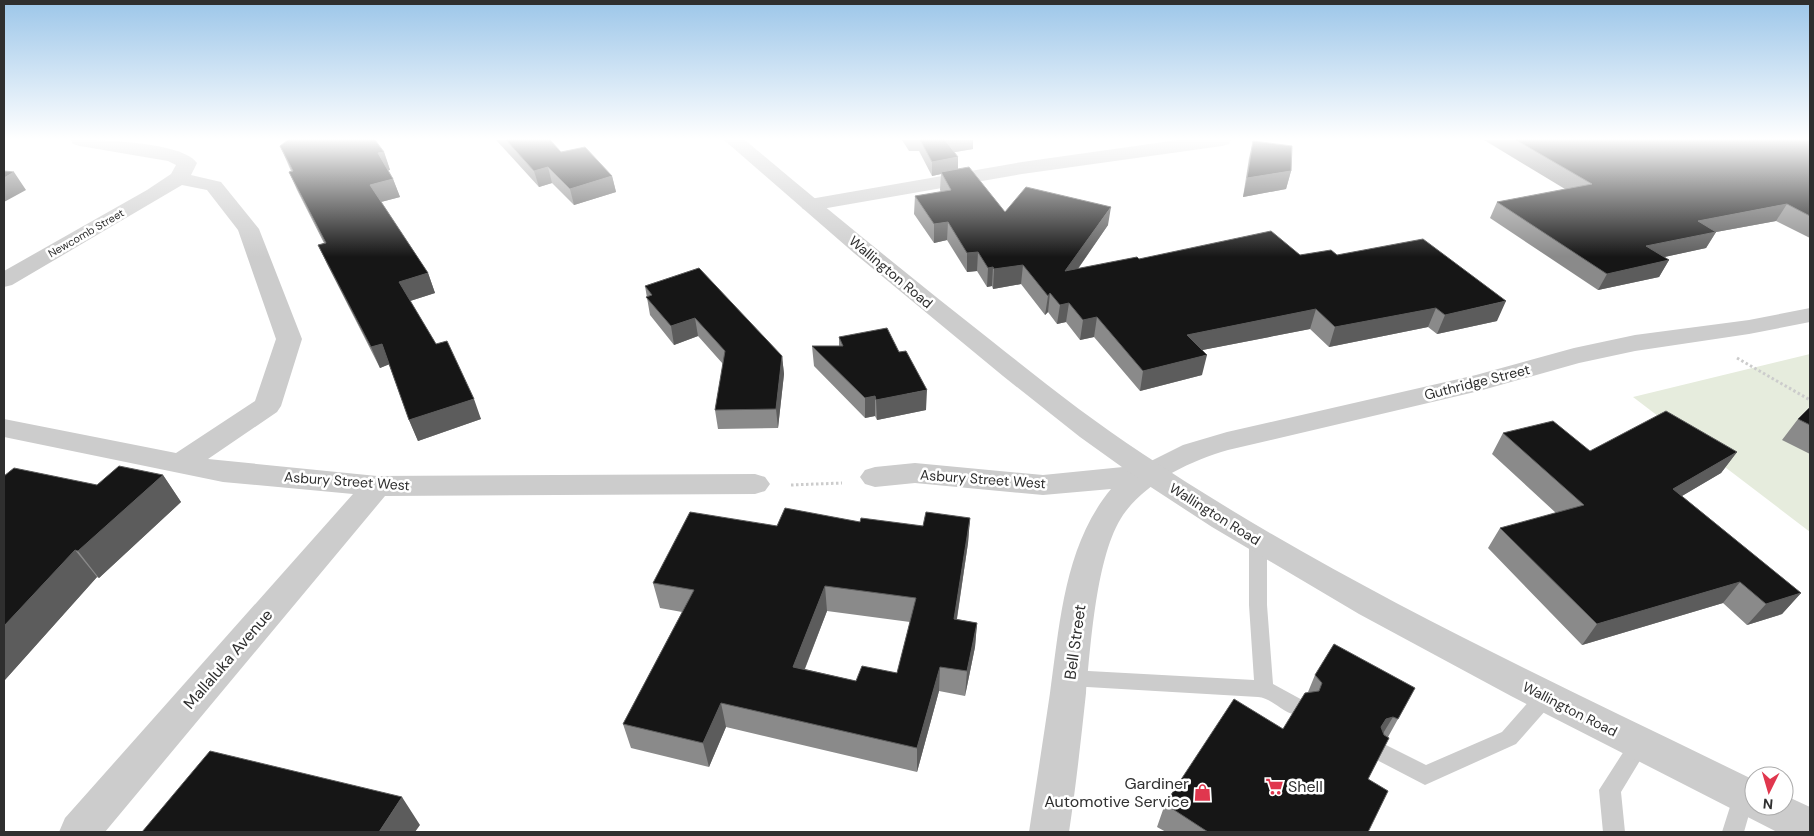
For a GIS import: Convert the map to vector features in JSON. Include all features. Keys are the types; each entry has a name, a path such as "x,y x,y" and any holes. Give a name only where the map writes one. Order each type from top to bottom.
{"street":[{"name":"Newcomb Street","path":"4,280 154,194 173,179"},
{"path":"181,464 267,406 289,339 248,229 214,186 200,179"},
{"name":"Wallington Road","path":"779,179 1026,382 1098,438 1151,474 1258,542 1348,594 1640,744 1744,795"},
{"path":"810,205 959,179"},
{"name":"Guthridge Street","path":"1151,474 1174,459 1193,450 1479,383 1574,356 1635,343 1695,335 1810,315"},
{"name":"Asbury Street West","path":"4,428 223,472 377,486 755,484"},
{"name":"Asbury Street West","path":"874,477 915,474 1043,485 1151,474"},
{"name":"Bell Street","path":"1049,832 1082,589 1097,540 1109,511 1123,493 1151,474"},
{"name":"Mallaluka Avenue","path":"79,832 377,486"},
{"name":"Wallington Road","path":"1786,816 1810,828"}],"lane":[{"path":"1258,542 1258,605 1264,689"},
{"path":"1070,678 1264,689 1299,708"},
{"path":"1380,751 1425,775 1509,738 1546,696"},
{"path":"1614,832 1610,790 1640,744"},
{"path":"1733,832 1744,816"}],"path":[{"path":"1695,335 1810,400"},
{"path":"755,484 833,484 874,477"}],"green space":[{"path":"1810,354 1810,532 1633,397"}],"building":[{"path":"293,179 393,179 370,185 428,273 399,282 436,344 447,341 474,399 409,420 382,344 371,347 318,245 326,243"},
{"path":"560,179 602,179 570,189"},
{"path":"945,179 979,179 1005,212 1026,187 1111,207 1065,271 1137,257 1139,259 1271,231 1300,255 1331,250 1337,255 1423,239 1506,301 1445,315 1436,308 1335,327 1316,309 1187,335 1207,355 1143,371 1097,317 1083,320 1069,303 1060,305 1050,293 1048,296 1023,265 994,269 993,267 988,268 978,252 967,253 948,222 934,224 915,196 951,190"},
{"path":"1583,179 1810,179 1810,216 1787,204 1698,221 1716,232 1646,246 1669,260 1607,274 1497,202 1592,184"},
{"path":"699,268 782,356 776,409 715,410 725,351 695,318 671,326 646,297 652,295 645,286"},
{"path":"887,328 899,352 906,351 927,390 876,400 875,396 865,398 812,346 843,346 839,337"},
{"path":"1810,407 1810,425 1798,419"},
{"path":"1666,411 1737,452 1673,489 1801,593 1766,604 1740,582 1597,624 1500,528 1584,505 1503,433 1553,421 1590,451"},
{"path":"119,466 163,475 78,551 75,550 4,626 4,476 14,468 97,485"},
{"path":"785,508 860,522 861,518 923,526 926,512 970,518 954,619 977,623 967,671 940,667 917,748 721,703 703,743 623,724 694,590 653,583 690,512 777,526","holes":["825,586 916,598 897,673 862,666 856,681 793,667"]},
{"path":"1334,644 1415,688 1398,719 1393,717 1386,719 1381,727 1384,735 1389,738 1368,779 1388,791 1368,832 1208,832 1165,804 1234,699 1283,729 1305,693 1319,691 1322,683 1315,675"},
{"path":"210,751 402,797 379,832 142,832"}],"place":[{"name":"Shell","path":"1274,786"},
{"name":"Gardiner Automotive Service","path":"1203,792"}]}
